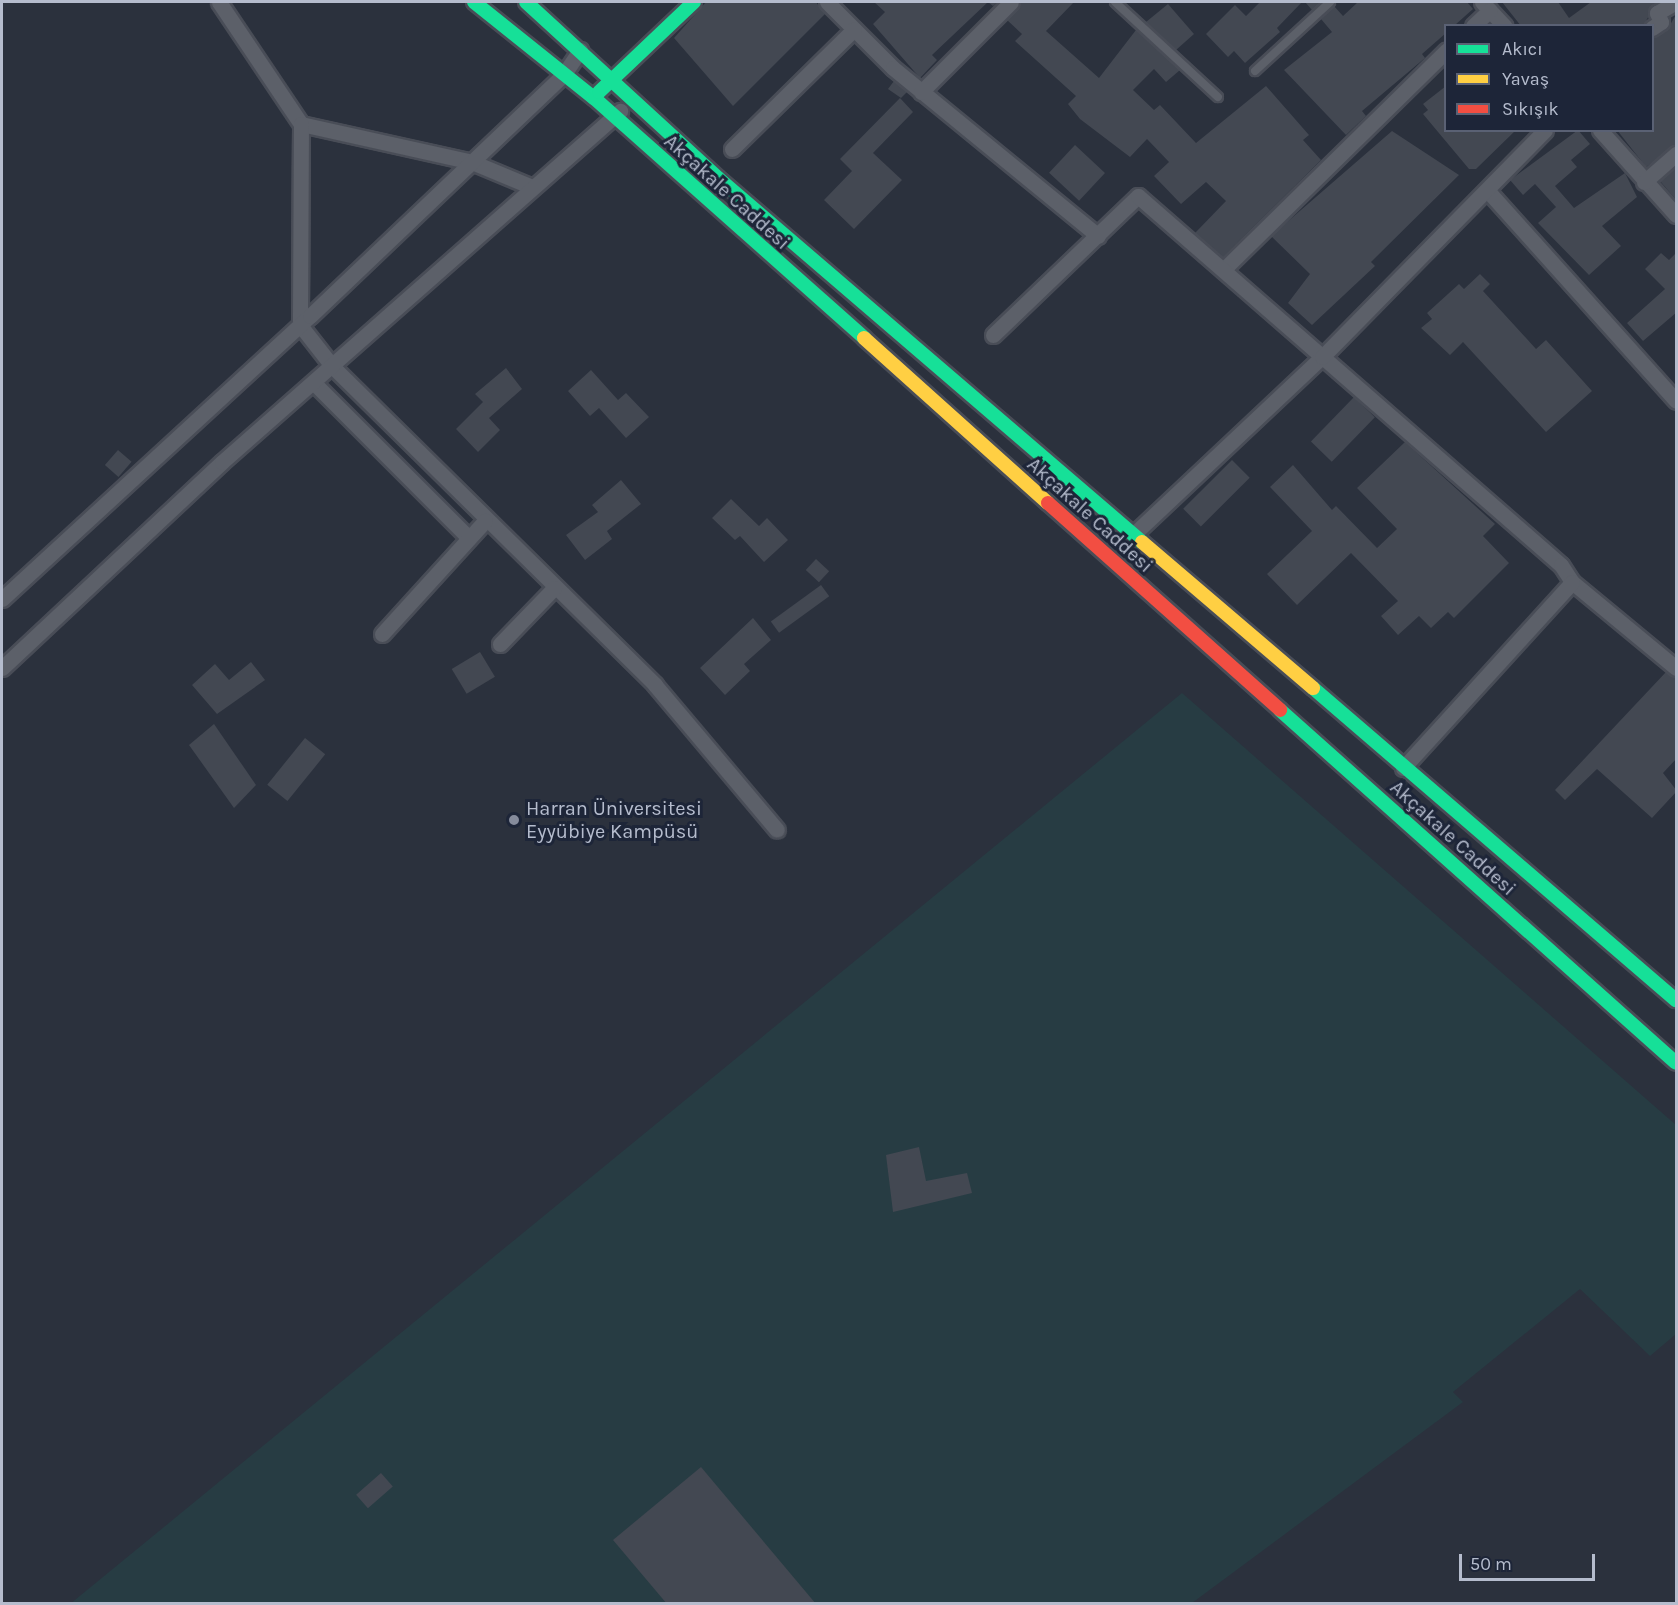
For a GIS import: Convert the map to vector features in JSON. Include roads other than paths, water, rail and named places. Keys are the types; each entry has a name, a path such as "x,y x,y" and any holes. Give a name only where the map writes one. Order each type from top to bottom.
{"main road":[{"name":"Akçakale Caddesi","path":"474,2 594,98 1677,1063"},
{"name":"Akçakale Caddesi","path":"526,2 718,178 1136,532 1402,768 1677,1000"},
{"path":"594,98 694,2"}],"street":[{"path":"219,2 300,124 300,325 332,366 485,521 655,685 777,830"},
{"path":"827,2 921,92 1098,236"},
{"path":"921,92 1011,2"},
{"path":"1654,27 1661,22 1657,13 1677,2"},
{"path":"1474,24 1486,6 1502,24"},
{"path":"732,149 854,30"},
{"path":"2,599 300,325 472,162 564,74 580,50"},
{"path":"1223,270 1444,53"},
{"path":"2,668 314,382 632,98"},
{"path":"300,124 472,162 532,187"},
{"path":"1136,532 1322,357 1543,132"},
{"path":"1602,132 1644,182 1677,215"},
{"path":"1644,182 1677,154"},
{"path":"1487,190 1676,398"},
{"path":"993,335 1138,196 1561,565 1572,582 1677,668"},
{"path":"314,382 469,538"},
{"path":"382,634 485,521"},
{"path":"1402,768 1572,582"},
{"path":"500,644 554,588"}],"lane":[{"path":"1115,2 1218,97"},
{"path":"1255,71 1330,2"}],"place":[{"name":"Harran Üniversitesi Eyyübiye Kampüsü","path":"514,820"}]}
